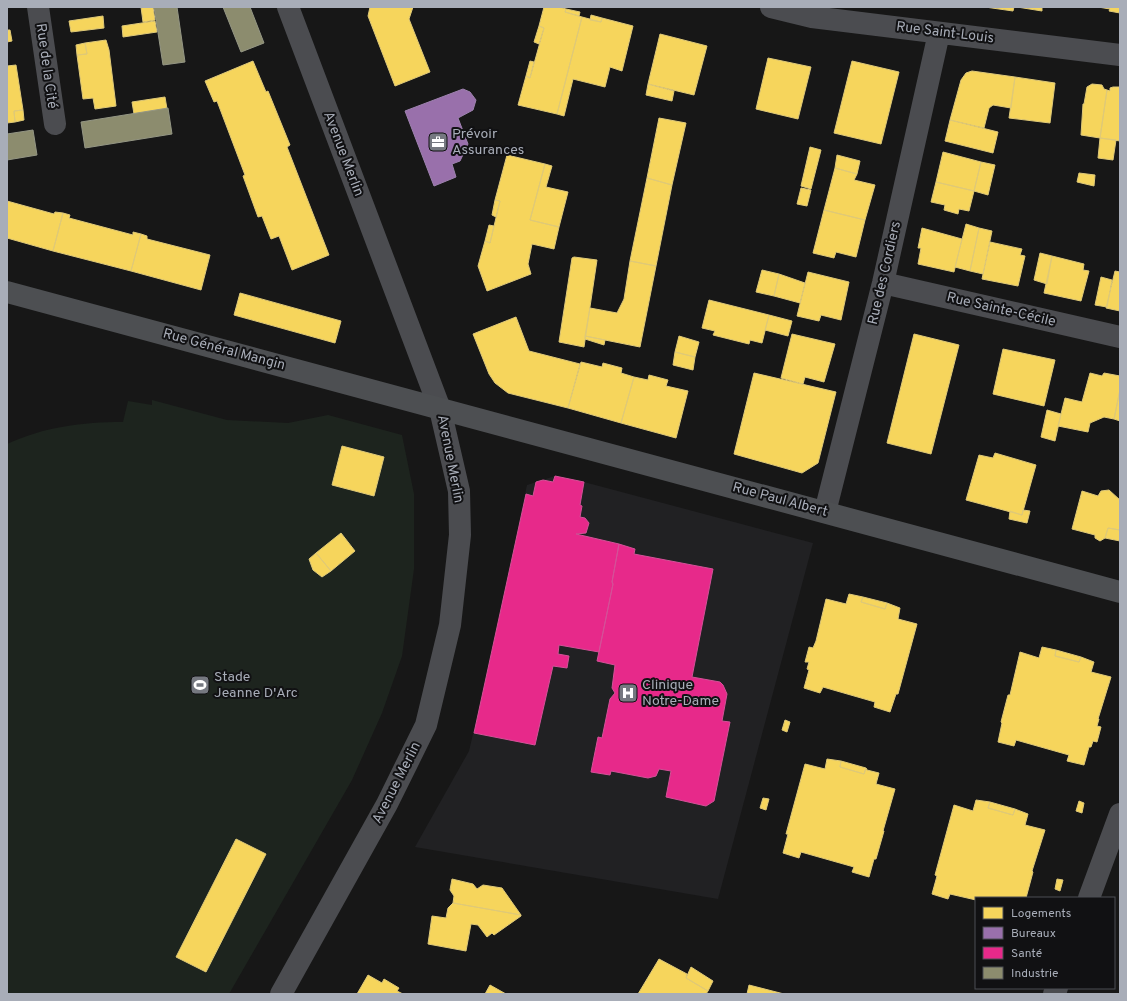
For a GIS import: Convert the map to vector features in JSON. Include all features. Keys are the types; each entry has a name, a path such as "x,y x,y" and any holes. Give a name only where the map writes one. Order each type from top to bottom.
{"main road":[{"name":"Rue Général Mangin","path":"7,292 440,409"},
{"name":"Rue Paul Albert","path":"440,409 1120,592"}],"street":[{"name":"Rue de la Cité","path":"38,7 55,124"},
{"name":"Avenue Merlin","path":"281,994 387,804 426,725 450,625 460,535 459,491 440,409 288,7"},
{"name":"Rue Saint-Louis","path":"771,7 814,12 939,33 1120,55"},
{"name":"Rue des Cordiers","path":"825,512 883,283 939,33"},
{"name":"Rue Sainte-Cécile","path":"883,283 1120,337"},
{"path":"1089,897 1120,814"}],"shaded area":[{"name":"Stade Jeanne D'Arc","path":"152,400 227,420 288,423 328,415 402,435 414,494 414,569 402,656 382,713 352,780 229,994 7,994 7,444 35,433 78,424 123,422 128,401 152,405"},
{"name":"Clinique Notre-Dame","path":"555,476 584,482 813,543 718,899 415,847 469,751 492,653 527,485"}],"building: Logements":[{"path":"141,7 153,7 155,20 143,22"},
{"path":"370,7 413,7 409,19 430,72 395,86 368,16"},
{"path":"544,7 559,7 566,9 565,12 582,17 557,114 518,105 526,76 530,78 544,28 539,26"},
{"path":"985,7 1014,7 1013,11"},
{"path":"1017,7 1042,7 1042,11"},
{"path":"1098,7 1120,7 1120,13 1109,11 1110,9"},
{"path":"566,9 580,12 579,16 565,12"},
{"path":"591,15 602,18 601,22 590,20"},
{"path":"103,16 104,28 71,32 69,21"},
{"path":"582,17 601,22 602,18 633,26 622,71 610,67 605,87 573,79 564,116 557,114"},
{"path":"155,21 157,32 123,37 122,26"},
{"path":"539,26 544,28 539,44 534,42"},
{"path":"7,30 10,30 12,41 7,42"},
{"path":"660,34 707,46 694,95 648,84"},
{"path":"106,40 109,50 116,106 95,109 93,98 83,99 77,55 87,54 85,43"},
{"path":"85,43 87,54 77,55 76,45"},
{"path":"768,58 811,67 798,119 756,109"},
{"path":"253,61 266,92 268,91 290,145 287,147 329,255 292,270 279,236 271,239 262,216 258,217 243,176 245,175 217,101 214,102 205,81"},
{"path":"530,61 534,62 530,78 526,76"},
{"path":"852,61 899,72 881,144 834,133"},
{"path":"16,65 23,110 14,111 15,122 7,123 7,66"},
{"path":"972,71 1015,77 1011,108 993,105 989,108 984,128 950,120 961,80 966,73"},
{"path":"1015,77 1055,83 1050,123 1009,118"},
{"path":"648,84 674,91 672,101 646,95"},
{"path":"1092,84 1102,85 1104,89 1107,90 1100,138 1081,135 1083,104 1087,87"},
{"path":"1120,87 1120,141 1100,138 1107,90 1110,91 1110,88"},
{"path":"165,97 167,109 134,114 132,102"},
{"path":"23,110 24,120 15,122 14,111"},
{"path":"659,118 686,123 672,185 647,178"},
{"path":"950,120 998,132 993,153 945,141"},
{"path":"1100,138 1116,140 1113,160 1098,158"},
{"path":"810,147 821,150 811,189 801,186"},
{"path":"943,152 981,162 974,191 936,182"},
{"path":"507,155 545,164 530,220 559,227 554,249 532,244 528,264 531,274 487,291 478,266 485,241 490,243 500,201 495,200"},
{"path":"837,155 860,161 857,174 835,168"},
{"path":"981,162 995,165 988,195 974,191"},
{"path":"545,164 552,166 546,187 568,192 559,227 530,220"},
{"path":"835,168 857,174 854,180 875,185 865,220 824,210"},
{"path":"1079,173 1095,175 1094,186 1077,182"},
{"path":"647,178 672,185 656,266 630,261"},
{"path":"936,182 974,191 969,211 959,209 958,214 944,210 945,205 931,202"},
{"path":"801,188 811,190 807,206 797,204"},
{"path":"495,200 500,201 496,217 492,215"},
{"path":"7,201 54,214 55,212 63,213 53,251 7,238"},
{"path":"824,210 865,220 856,257 836,252 834,258 813,253"},
{"path":"63,213 70,215 69,218 133,235 133,232 141,234 131,271 53,251"},
{"path":"966,224 979,228 970,271 955,267"},
{"path":"489,225 494,226 490,243 485,241"},
{"path":"922,228 962,239 954,272 918,264 921,248 918,248"},
{"path":"979,228 992,231 983,274 970,271"},
{"path":"141,234 147,236 147,239 210,255 201,290 131,271"},
{"path":"990,242 1022,249 1020,255 1025,256 1018,286 982,279"},
{"path":"1040,253 1052,256 1047,284 1034,280"},
{"path":"1052,256 1084,264 1083,270 1089,271 1081,301 1044,293"},
{"path":"572,258 597,260 584,347 559,342"},
{"path":"630,261 656,266 640,347 585,336 590,308 617,313 624,299"},
{"path":"762,270 779,274 774,296 756,292"},
{"path":"1115,271 1120,272 1120,311 1106,308"},
{"path":"808,272 849,282 841,320 821,315 819,321 797,316"},
{"path":"779,274 805,283 800,303 774,296"},
{"path":"1101,277 1112,280 1107,307 1095,305"},
{"path":"240,293 341,321 335,343 234,315"},
{"path":"709,300 769,315 762,343 750,340 749,344 713,335 715,331 702,328"},
{"path":"769,315 792,321 788,336 765,330"},
{"path":"516,317 529,351 580,364 568,408 508,393 495,383 489,374 473,334"},
{"path":"792,334 835,344 824,382 805,377 803,384 781,378"},
{"path":"914,334 959,345 931,454 887,443"},
{"path":"585,336 605,340 604,345 585,339"},
{"path":"679,336 699,342 695,357 675,352"},
{"path":"1003,349 1055,360 1044,406 993,394"},
{"path":"675,352 695,357 693,370 673,365"},
{"path":"581,362 602,367 603,363 622,368 621,373 634,377 621,423 568,408"},
{"path":"754,373 836,392 818,463 802,473 734,454"},
{"path":"1090,373 1102,376 1104,373 1120,376 1120,390 1114,419 1104,417 1090,423 1088,432 1058,426 1065,398 1082,402"},
{"path":"649,375 668,380 666,386 688,391 676,438 621,423 634,377 648,380"},
{"path":"1120,390 1120,421 1114,419"},
{"path":"1047,410 1061,414 1055,441 1041,437"},
{"path":"342,446 384,457 374,496 332,485"},
{"path":"995,453 1036,465 1022,515 966,500 979,455 993,458"},
{"path":"1109,490 1120,500 1120,530 1108,528 1105,538 1100,541 1095,538 1095,535 1072,529 1082,491 1098,496 1101,491"},
{"path":"1023,510 1030,511 1027,523 1009,519 1010,511 1022,515"},
{"path":"1108,528 1120,530 1120,541 1105,538"},
{"path":"341,533 355,551 331,571 316,553"},
{"path":"316,553 331,571 322,577 313,570 309,559"},
{"path":"849,594 863,597 861,602 885,609 887,603 900,608 898,619 917,624 898,694 896,694 890,712 874,707 875,702 823,687 820,693 804,688 809,670 807,669 809,662 805,662 809,647 813,648 816,641 826,599 846,604"},
{"path":"863,597 887,603 885,609 861,602"},
{"path":"1042,647 1056,650 1055,656 1079,662 1081,657 1094,662 1091,672 1111,677 1098,719 1097,726 1101,727 1097,742 1093,741 1091,747 1089,747 1084,765 1067,761 1069,755 1016,740 1014,746 998,742 1001,722 1008,695 1010,695 1020,652 1039,658"},
{"path":"1056,650 1081,657 1079,662 1055,656"},
{"path":"785,720 790,722 787,732 782,730"},
{"path":"827,759 841,761 840,767 864,774 866,768 867,770 879,773 876,784 895,789 876,859 874,859 869,877 852,872 854,867 801,852 799,858 783,853 788,834 786,834 805,764 825,769"},
{"path":"841,761 866,768 864,774 840,767"},
{"path":"763,798 769,799 766,810 760,808"},
{"path":"976,800 990,802 988,808 1013,815 1015,809 1028,814 1025,825 1045,830 1032,871 1026,897 975,897 975,900 950,894 948,899 932,894 937,876 935,875 954,805 973,811"},
{"path":"1079,801 1084,803 1082,813 1076,811"},
{"path":"990,802 1015,809 1013,815 988,808"},
{"path":"236,839 266,854 206,972 176,957"},
{"path":"452,879 473,884 477,889 483,885 502,888 521,915 453,903 454,896 450,890"},
{"path":"1057,879 1063,880 1060,891 1055,889"},
{"path":"453,903 521,916 494,935 492,933 487,937 478,925 471,924 466,951 428,944 432,916 446,918 448,908"},
{"path":"659,959 687,974 686,978 708,991 706,994 638,994"},
{"path":"691,967 713,981 708,991 686,978"},
{"path":"368,975 382,983 384,979 399,988 397,991 403,994 357,994"},
{"path":"490,985 506,994 485,994"},
{"path":"749,985 784,994 747,994"}],"building: Bureaux":[{"path":"463,89 470,92 476,100 473,110 458,118 468,144 460,161 452,164 456,177 434,186 405,111"}],"building: Santé":[{"path":"555,476 584,482 580,505 582,506 580,517 585,518 589,523 586,533 576,534 619,544 612,582 613,584 599,652 559,645 558,654 569,656 567,668 553,666 535,745 474,733 526,494 533,496 536,482 543,480 553,482"},
{"path":"619,544 635,549 634,554 713,569 692,677 720,682 723,685 727,694 722,721 730,722 714,801 706,806 666,797 671,771 659,769 656,776 648,778 611,771 610,775 591,772 598,737 602,738 610,699 615,693 612,688 615,665 597,661 613,584 612,582"}],"building: Industrie":[{"path":"154,7 177,7 185,62 163,65"},
{"path":"223,7 250,7 264,43 241,52"},
{"path":"168,108 172,134 85,148 81,122"},
{"path":"33,130 37,155 7,160 7,134"}],"place":[{"name":"Prévoir Assurances","path":"438,142"},
{"name":"Stade Jeanne D'Arc","path":"200,685"},
{"name":"Clinique Notre-Dame","path":"628,693"}]}
